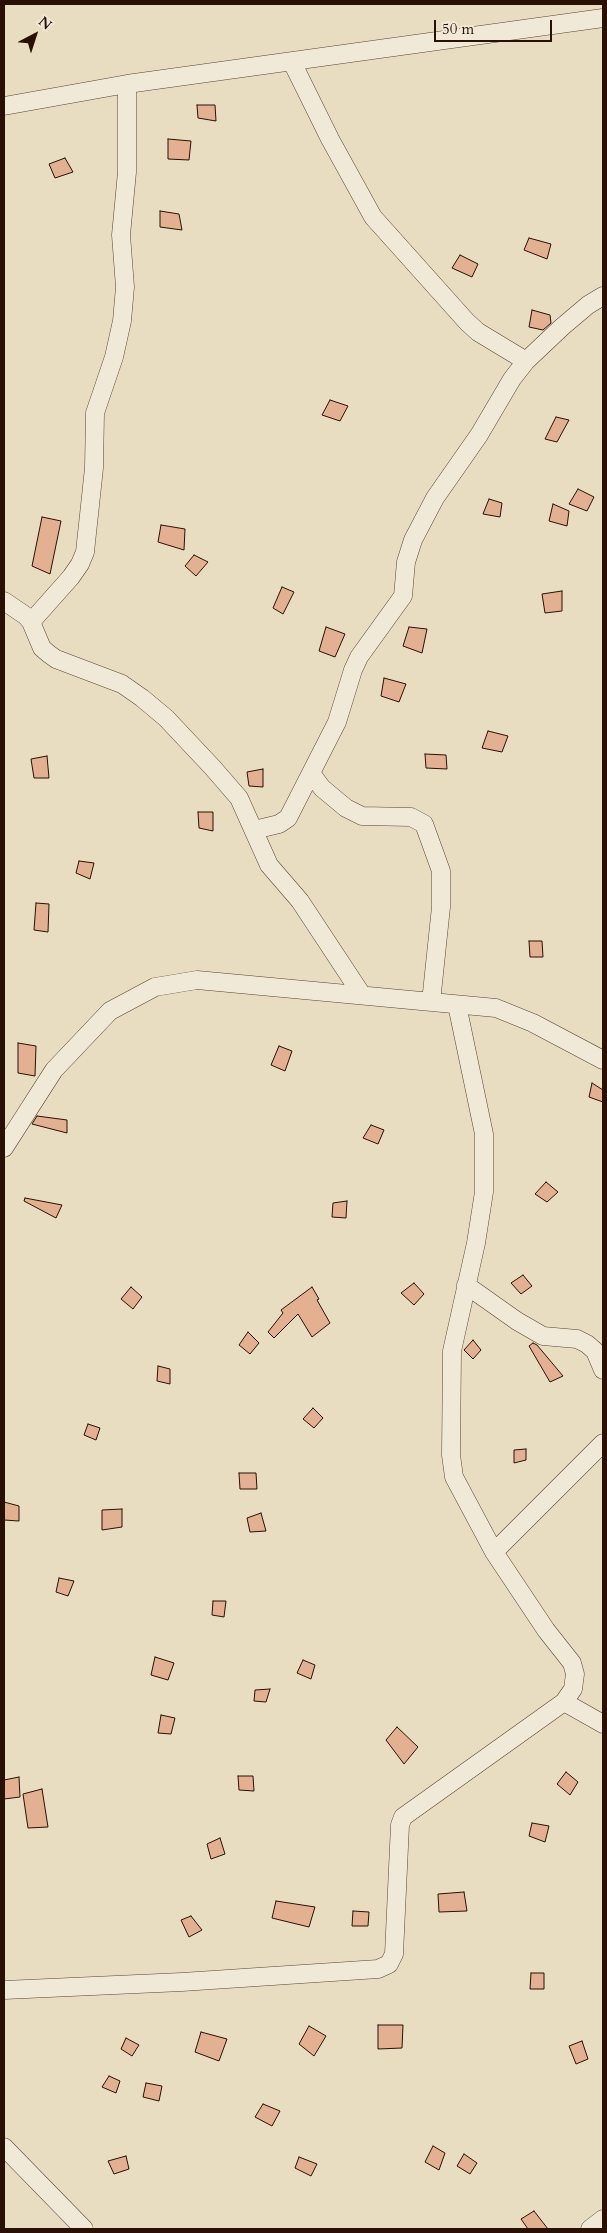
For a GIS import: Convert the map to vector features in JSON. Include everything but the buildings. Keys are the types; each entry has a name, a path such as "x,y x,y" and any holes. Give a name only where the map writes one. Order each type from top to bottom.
{"street":[{"path":"4,106 127,84 603,18"},
{"path":"292,62 330,140 372,217 467,322 478,332 526,362"},
{"path":"31,622 71,577 80,564 85,552 94,468 95,413 114,357 122,321 125,287 121,235 127,172 127,84"},
{"path":"254,830 284,822 337,722 352,670 359,657 403,596 409,550 435,498 479,435 512,379 526,362 575,315 603,296"},
{"path":"4,602 26,616 31,622 42,648 49,654 122,684 166,718 239,798 269,865 300,901 362,996"},
{"path":"311,773 322,788 346,808 362,816 411,817 424,824 441,871 441,907 432,1002"},
{"path":"4,1148 54,1070 110,1011 155,987 197,980 496,1008 533,1023 603,1060"},
{"path":"4,1990 182,1982 378,1969 389,1964 394,1954 400,1825 403,1817 564,1702 573,1689 575,1674 572,1663 546,1630 494,1552 454,1476 451,1455 452,1351 476,1243 484,1192 484,1134 457,1005"},
{"path":"466,1285 517,1321 543,1336 577,1339 587,1344 595,1351 603,1370"},
{"path":"494,1552 603,1443"},
{"path":"564,1702 603,1724"},
{"path":"4,2147 84,2229"},
{"path":"590,2229 603,2219"}]}
